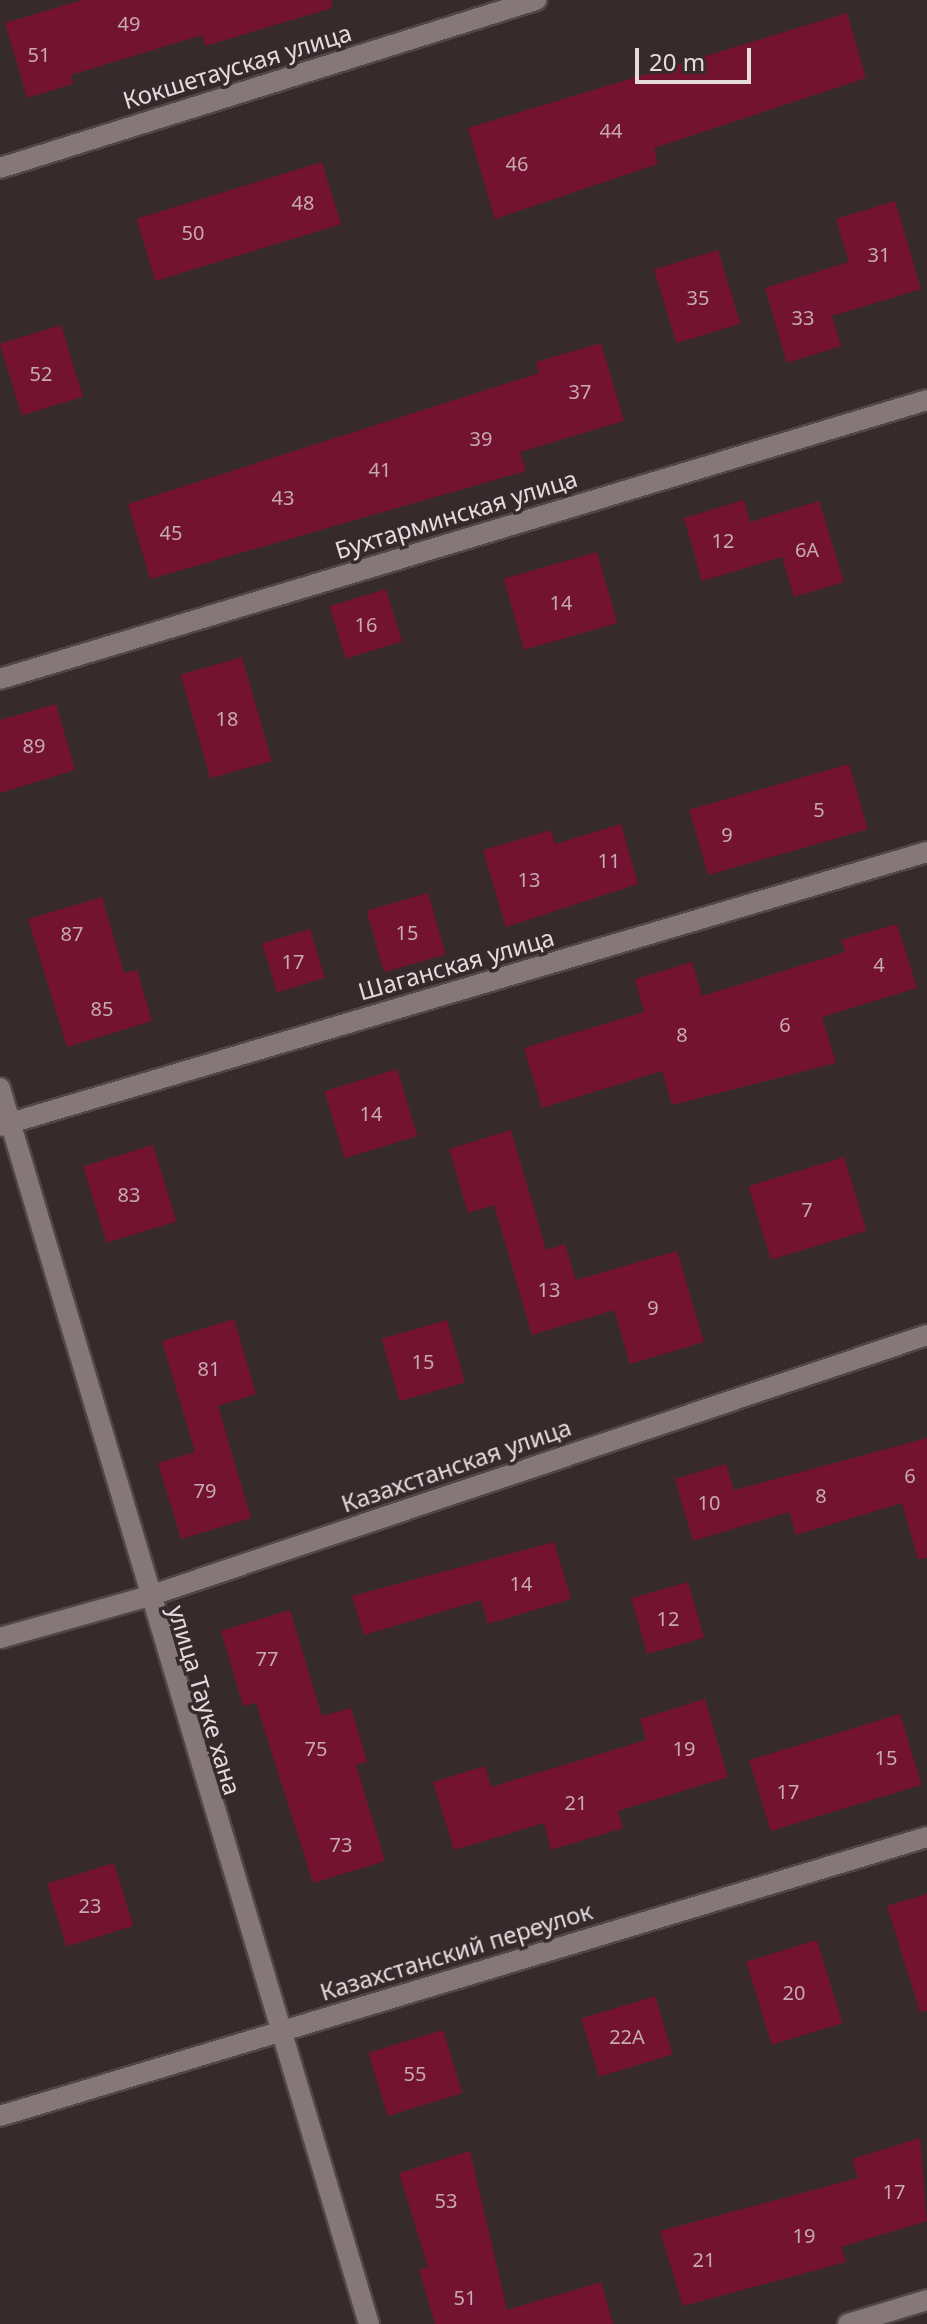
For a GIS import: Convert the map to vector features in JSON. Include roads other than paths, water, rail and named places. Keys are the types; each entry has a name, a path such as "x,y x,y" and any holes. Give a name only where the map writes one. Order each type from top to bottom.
{"street":[{"name":"Кокшетауская улица","path":"0,168 536,0"},
{"name":"Бухтарминская улица","path":"0,679 927,400"},
{"name":"Шаганская улица","path":"5,1124 927,852"},
{"name":"улица Тауке хана","path":"0,1088 5,1124 146,1597 369,2324"},
{"name":"Казахстанская улица","path":"0,1638 146,1597 927,1335"},
{"name":"Казахстанский переулок","path":"0,2116 927,1837"},
{"path":"848,2324 927,2300"}]}
